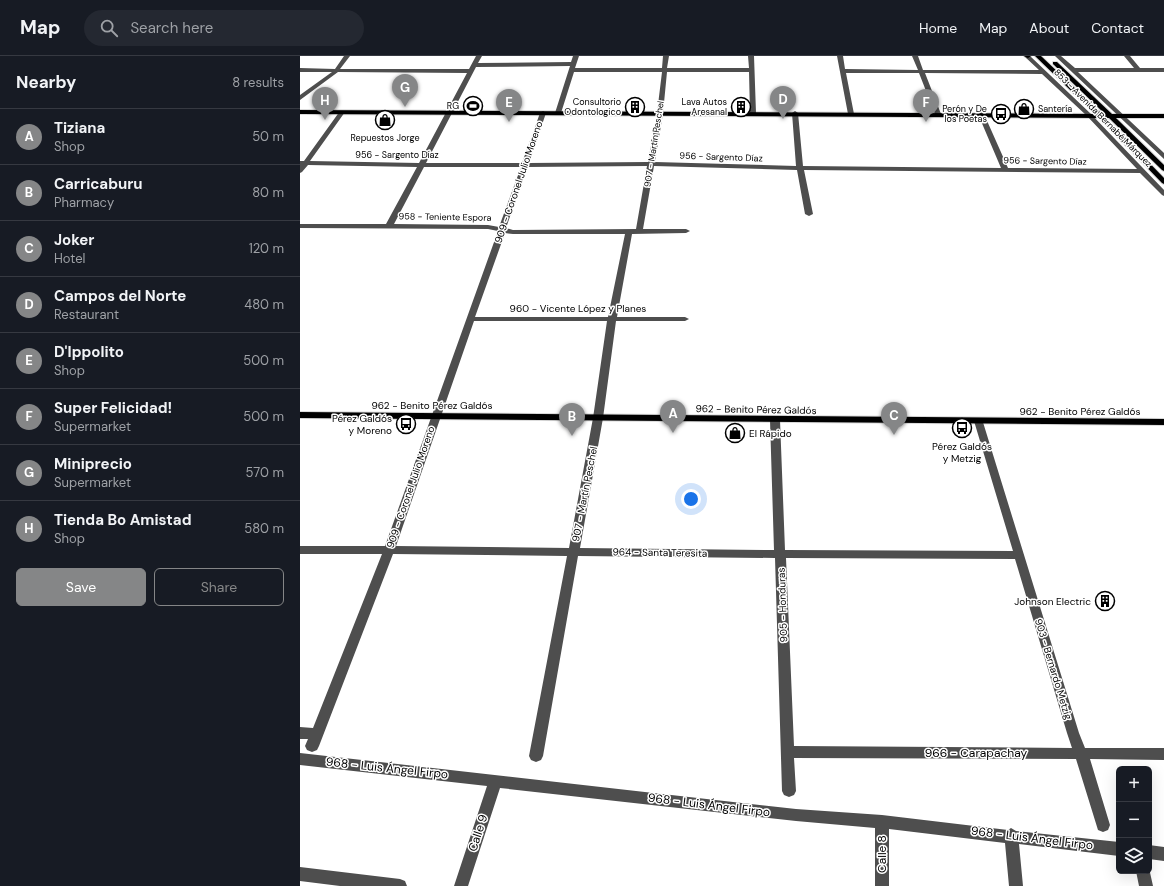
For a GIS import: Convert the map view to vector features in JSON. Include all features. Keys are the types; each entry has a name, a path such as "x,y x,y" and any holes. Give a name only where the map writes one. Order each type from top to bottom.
{"main road":[{"name":"853 - Avenida Bernabé Márquez","path":"1038,56 1100,115 1164,182"},
{"name":"853 - Avenida Bernabé Márquez","path":"1048,56 1111,115 1164,169"},
{"path":"300,112 795,113 1164,116"},
{"name":"962 - Benito Pérez Galdós","path":"300,415 979,422 1164,422"}],"street":[{"path":"300,98 337,70 347,56"},
{"path":"389,226 480,56"},
{"path":"558,113 576,56"},
{"name":"907 - Martín Peschel","path":"639,232 660,113 666,56"},
{"path":"751,56 753,113"},
{"path":"840,56 851,114"},
{"path":"915,56 938,114"},
{"name":"853 - Avenida Bernabé Márquez","path":"1027,56 1089,115 1164,194"},
{"name":"853 - Avenida Bernabé Márquez","path":"1058,56 1122,115 1164,157"},
{"path":"1127,56 1138,70"},
{"path":"300,70 473,68 574,64"},
{"path":"572,70 751,70"},
{"path":"843,70 1044,72"},
{"path":"1073,70 1164,70"},
{"path":"300,171 303,163 342,112"},
{"name":"909 - Coronel Julio Moreno","path":"300,733 314,740 388,550 542,113"},
{"path":"795,113 800,168 809,214"},
{"path":"981,114 1005,169"},
{"name":"956 - Sargento Díaz","path":"303,163 422,165 650,164 800,168 1142,171"},
{"name":"958 - Teniente Espora","path":"300,226 488,227 513,232 686,231"},
{"name":"907 - Martín Peschel","path":"536,756 598,418 612,318 629,232"},
{"name":"960 - Vicente López y Planes","path":"471,318 685,319"},
{"name":"905 - Honduras","path":"775,420 789,790"},
{"name":"903 - Bernardo Metzig","path":"979,422 1073,733 1081,753 1103,825"},
{"name":"964 - Santa Teresita","path":"300,550 573,551 780,555 1019,555"},
{"name":"966 - Carapachay","path":"788,752 1164,754"},
{"name":"968 - Luis Ángel Firpo","path":"300,759 796,815 1011,835 1116,849"},
{"name":"Calle 9","path":"461,886 496,780"},
{"name":"Calle 8","path":"882,822 882,886"},
{"path":"1011,835 1016,886"},
{"path":"1152,852 1164,854"},
{"path":"300,874 400,886"},
{"path":"1144,874 1146,886"}],"place":[{"name":"RG","path":"473,106"},
{"name":"Miniprecio","path":"405,107"},
{"name":"Consultorio Odontologico","path":"635,107"},
{"name":"Lava Autos Aresanal","path":"741,107"},
{"name":"Santería","path":"1024,109"},
{"name":"Perón y De los Poetas","path":"1001,114"},
{"name":"Campos del Norte","path":"783,119"},
{"name":"Tienda Bo Amistad","path":"325,120"},
{"name":"Repuestos Jorge","path":"385,120"},
{"name":"D'Ippolito","path":"509,122"},
{"name":"Super Felicidad!","path":"926,122"},
{"name":"Pérez Galdós y Moreno","path":"406,424"},
{"name":"Pérez Galdós y Metzig","path":"962,428"},
{"name":"Tiziana","path":"673,433"},
{"name":"El Rápido","path":"735,433"},
{"name":"Joker","path":"894,435"},
{"name":"Carricaburu","path":"572,436"},
{"name":"Johnson Electric","path":"1105,601"}]}
